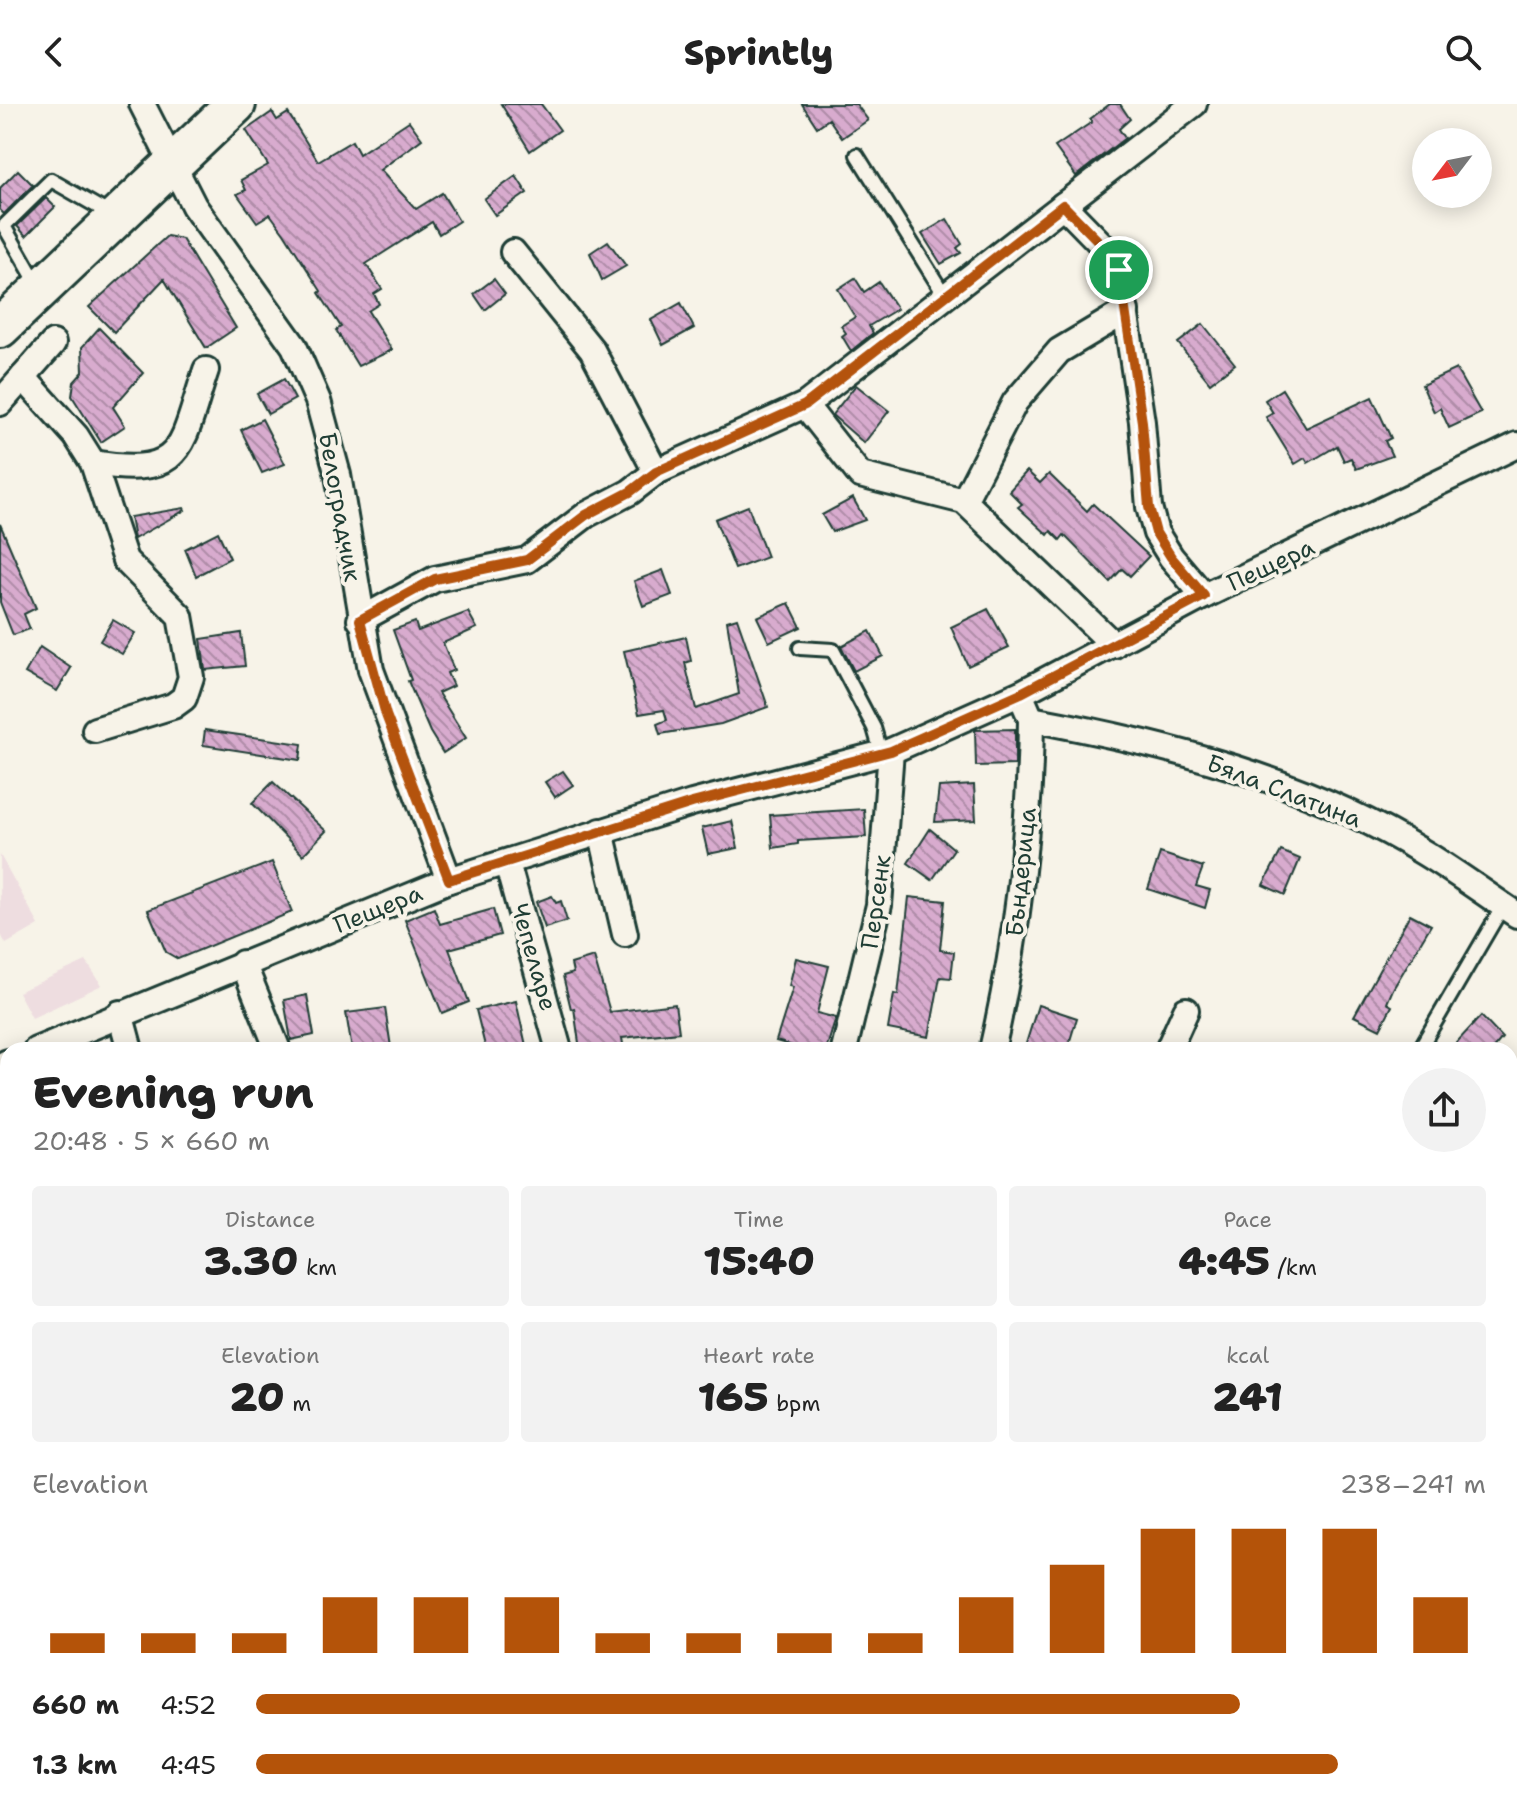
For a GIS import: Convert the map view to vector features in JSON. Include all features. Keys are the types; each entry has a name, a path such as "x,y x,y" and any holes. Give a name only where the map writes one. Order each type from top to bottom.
{"main road":[{"path":"0,328 114,216 236,104"}],"street":[{"name":"Белоградчик","path":"142,104 194,206 294,346 307,374 329,436 360,620 386,715 449,880"},
{"path":"360,620 435,579 527,560 586,515 630,492 656,472 805,405 1194,104"},
{"path":"1063,205 1105,248 1119,270 1142,422 1149,507 1156,533 1171,557 1204,596"},
{"path":"513,252 592,350 656,472"},
{"path":"964,501 1015,402 1059,351 1126,311"},
{"path":"0,403 53,343"},
{"path":"93,463 143,469 165,463 181,442 206,370"},
{"path":"23,377 76,436 93,463 125,560 180,616 191,677 184,698 173,706 95,730"},
{"path":"805,405 860,475 964,501 1114,645"},
{"name":"Пещера","path":"54,1042 449,880 601,831 886,752 1021,693 1204,596 1517,445"},
{"name":"Бъндерица","path":"994,1042 1011,968 1027,843 1031,719 1021,693"},
{"name":"Бяла Слатина","path":"1031,719 1127,736 1291,788 1364,820 1425,853 1510,910"},
{"name":"Персенк","path":"846,1042 879,905 886,752"},
{"path":"601,831 625,934"},
{"name":"Чепеларе","path":"507,863 557,1042"},
{"path":"243,963 275,1042"},
{"path":"1172,1042 1186,1010"},
{"path":"120,1013 128,1042"}],"lane":[{"path":"857,155 945,296"},
{"path":"41,289 4,226 51,180 114,216"},
{"path":"800,648 833,650 886,752"},
{"path":"1424,1042 1510,910"}],"shaded area":[{"path":"0,855 39,925 6,944 0,933"},
{"path":"86,961 102,985 32,1018 18,992"}],"building":[{"path":"501,104 541,104 560,130 530,151"},
{"path":"802,104 856,104 868,120 842,138 829,119 817,127"},
{"path":"1110,104 1120,104 1130,119 1119,129 1125,138 1076,176 1055,147 1092,122 1090,119"},
{"path":"272,112 277,120 288,113 318,161 352,141 359,154 409,121 422,139 380,170 416,209 442,193 459,221 439,234 432,222 366,264 382,289 374,294 379,304 368,311 392,350 358,366 336,330 341,327 319,293 321,291 284,233 270,214 257,222 237,194 246,190 241,180 268,165 246,130"},
{"path":"18,170 33,185 4,214 0,210 0,188"},
{"path":"516,176 527,193 495,215 484,199"},
{"path":"46,198 55,207 26,236 17,226"},
{"path":"947,219 962,244 957,248 961,253 941,264 922,234"},
{"path":"167,236 182,239 236,328 206,348 164,279 114,332 89,307"},
{"path":"608,241 626,266 602,280 590,253"},
{"path":"855,278 864,292 879,282 897,309 869,326 873,333 851,351 842,336 846,333 841,326 855,317 838,289"},
{"path":"494,279 505,294 485,310 474,294"},
{"path":"681,303 694,328 663,345 651,320"},
{"path":"1203,324 1235,364 1210,383 1178,343"},
{"path":"99,328 143,373 113,407 125,426 101,442 72,396 74,382 83,372 82,347"},
{"path":"1456,369 1481,413 1449,428 1440,408 1434,412 1422,385"},
{"path":"284,379 295,399 268,414 257,394"},
{"path":"856,385 889,411 864,443 832,415"},
{"path":"1282,389 1306,428 1372,397 1391,438 1385,441 1392,456 1356,469 1351,458 1344,461 1337,446 1308,463 1305,458 1295,464 1266,417 1273,413 1265,400"},
{"path":"262,419 285,464 262,473 241,430"},
{"path":"1027,471 1040,483 1049,474 1087,511 1093,504 1149,556 1130,576 1122,569 1110,582 1064,535 1060,540 1051,531 1048,535 1018,507 1022,504 1009,491"},
{"path":"853,498 865,520 832,532 822,515"},
{"path":"748,506 767,557 735,569 715,519"},
{"path":"185,510 134,539 130,517"},
{"path":"0,524 36,608 24,614 30,629 13,635 0,602"},
{"path":"218,532 230,558 196,576 185,549"},
{"path":"663,570 672,595 643,606 634,581"},
{"path":"789,603 801,627 769,642 757,617"},
{"path":"988,609 1009,647 968,666 951,627"},
{"path":"468,612 477,628 443,643 454,670 447,673 453,686 438,693 466,738 443,753 430,732 408,681 411,680 393,630 415,622 418,631"},
{"path":"737,618 768,707 721,724 660,734 657,724 667,720 664,710 639,714 624,651 686,637 691,661 685,663 696,709 739,694 727,621"},
{"path":"113,620 135,633 122,654 100,641"},
{"path":"870,631 883,656 854,671 841,646"},
{"path":"241,633 245,666 205,670 201,639"},
{"path":"40,647 71,668 57,691 25,673"},
{"path":"1015,729 1015,765 976,766 975,730"},
{"path":"205,730 302,744 300,760 203,745"},
{"path":"563,771 573,785 555,797 545,782"},
{"path":"273,782 326,831 303,855 252,803"},
{"path":"974,785 976,820 935,822 939,787"},
{"path":"864,809 866,837 798,841 798,844 773,848 770,815"},
{"path":"732,821 738,848 708,854 702,828"},
{"path":"930,829 954,849 932,880 908,863"},
{"path":"1281,851 1300,859 1285,895 1263,885"},
{"path":"1160,853 1203,867 1196,886 1210,890 1205,908 1148,889"},
{"path":"272,862 292,912 178,959 166,952 148,910"},
{"path":"552,896 556,903 561,901 567,921 545,928 536,902"},
{"path":"909,897 945,901 940,950 954,952 951,978 940,977 929,1037 888,1029 894,994 898,995"},
{"path":"434,908 440,924 493,909 500,935 449,949 469,1002 442,1013 405,920"},
{"path":"1410,914 1431,925 1393,989 1387,1003 1392,1006 1380,1029 1354,1016"},
{"path":"594,957 610,1012 675,1004 679,1032 622,1038 623,1042 579,1042 574,1008 571,1009 563,976 573,973 571,964"},
{"path":"796,958 829,966 817,1013 836,1018 828,1042 776,1041 793,987 789,986"},
{"path":"307,995 314,1035 291,1040 284,1000"},
{"path":"516,1001 525,1042 484,1042 476,1010"},
{"path":"1038,1005 1077,1018 1070,1042 1026,1042"},
{"path":"385,1008 390,1042 351,1042 346,1013"},
{"path":"1481,1016 1502,1038 1499,1042 1457,1042"}],"route":[{"path":"1063,205 1105,248 1119,270 1142,422 1149,507 1156,533 1171,557 1204,596 1021,693 891,751 692,803 449,880 386,715 371,670 360,620 435,579 527,560 586,515 630,492 656,472 805,405 1063,205"}]}
